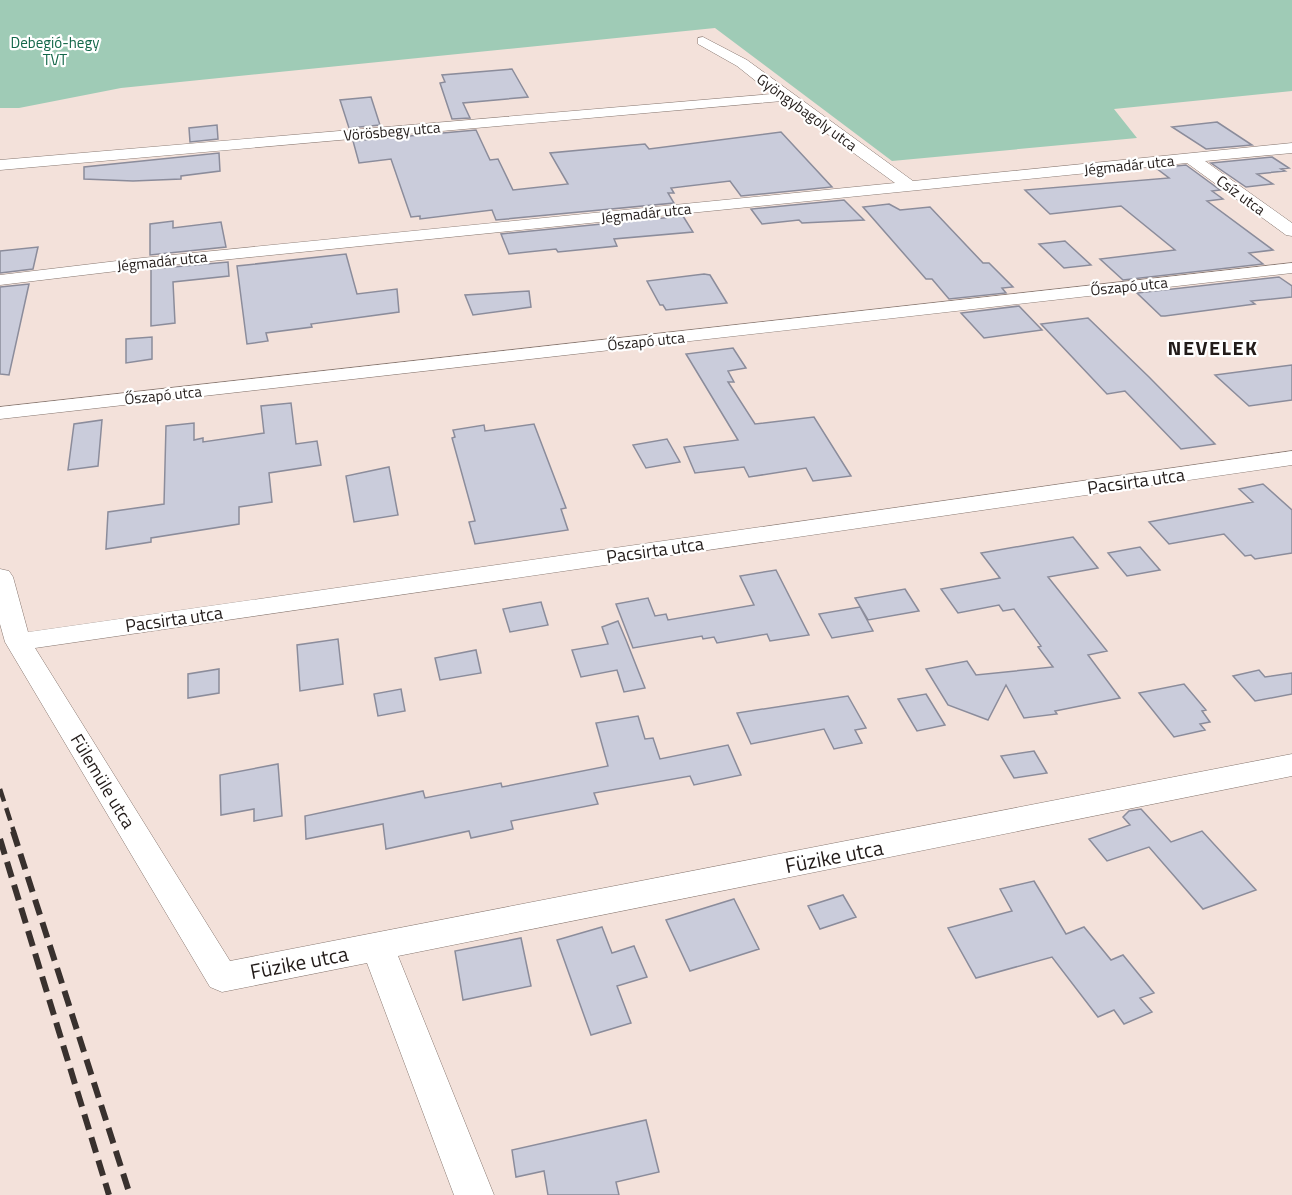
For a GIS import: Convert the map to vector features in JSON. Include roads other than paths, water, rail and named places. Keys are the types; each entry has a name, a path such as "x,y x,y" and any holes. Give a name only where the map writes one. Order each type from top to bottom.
{"street":[{"name":"Gyöngybagoly utca","path":"703,41 742,63 785,97 910,186"},
{"name":"Vörösbegy utca","path":"0,165 785,97"},
{"name":"Jégmadár utca","path":"0,280 142,263 1292,148"},
{"name":"Csíz utca","path":"1191,159 1292,231"},
{"name":"Őszapó utca","path":"0,413 1292,268"},
{"name":"Pacsirta utca","path":"18,642 1292,458"},
{"name":"Fülemüle utca","path":"0,577 18,642 222,977"},
{"name":"Füzike utca","path":"222,977 1292,765"},
{"path":"377,946 474,1195"}],"railway":[{"path":"0,789 14,832"},
{"path":"13,831 130,1195"},
{"path":"0,839 109,1195"}],"district":[{"name":"NEVELEK","path":"1213,347"}],"park label":[{"name":"Debegió-hegy TVT","path":"55,50"}]}
